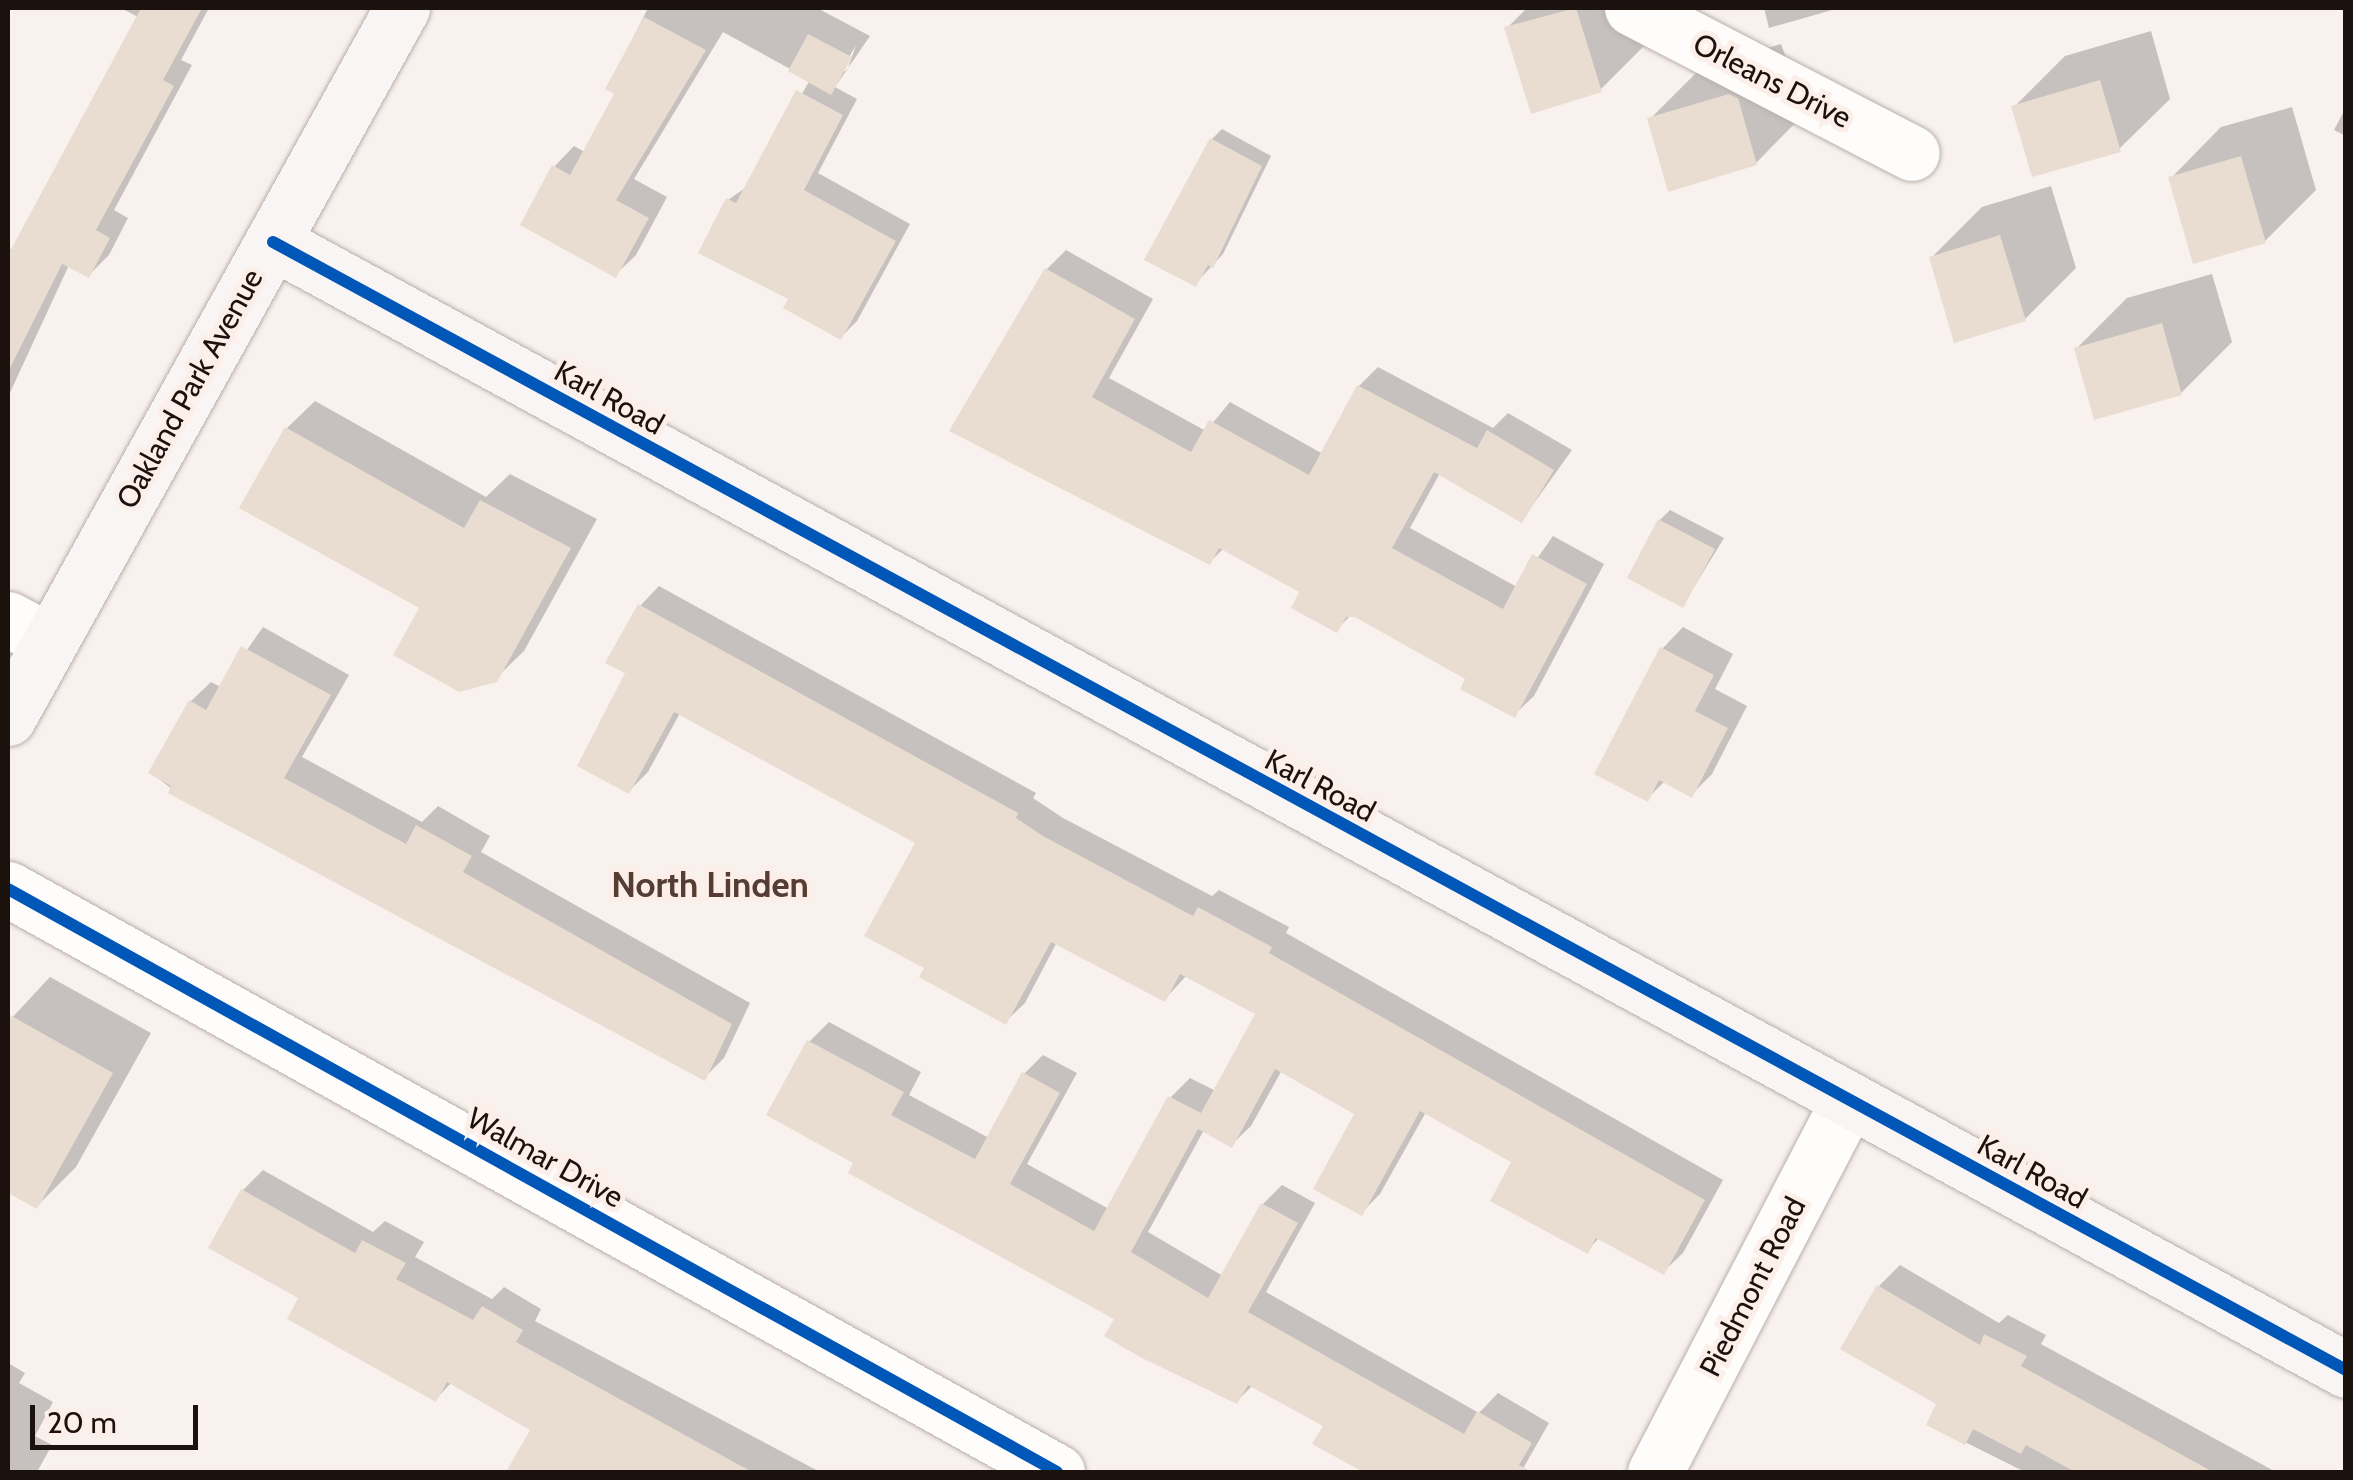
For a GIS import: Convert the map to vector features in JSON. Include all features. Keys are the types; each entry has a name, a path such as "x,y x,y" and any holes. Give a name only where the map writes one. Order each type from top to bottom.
{"main road":[{"name":"Oakland Park Avenue","path":"8,718 28,630 273,242 402,8"},
{"name":"Karl Road","path":"273,242 2346,1370"}],"street":[{"name":"Orleans Drive","path":"1632,8 1912,153"},
{"name":"Walmar Drive","path":"8,889 1057,1472"},
{"name":"Piedmont Road","path":"1656,1472 1848,1100"}],"building":[{"path":"141,8 202,8 163,80 174,86 96,230 110,238 89,278 62,264 8,372 8,255"},
{"path":"1576,8 1602,92 1531,114 1504,27"},
{"path":"644,17 706,50 616,200 649,218 616,278 520,225 552,165 570,175 614,94 605,89"},
{"path":"808,34 852,57 831,95 788,71"},
{"path":"2100,80 2121,152 2032,177 2011,106"},
{"path":"796,90 843,115 804,190 896,241 841,340 783,308 788,299 698,253 726,198 736,203"},
{"path":"1729,94 1738,98 1757,165 1668,192 1647,118"},
{"path":"1210,138 1262,166 1213,268 1208,265 1196,287 1144,260"},
{"path":"2241,156 2266,243 2193,264 2168,177"},
{"path":"2000,235 2026,321 1954,343 1929,257"},
{"path":"1045,268 1135,319 1092,397 1191,452 1209,420 1309,475 1357,385 1477,448 1487,430 1554,470 1522,523 1434,472 1392,548 1503,609 1532,554 1587,584 1515,718 1460,689 1465,679 1355,617 1346,617 1337,633 1291,608 1299,592 1219,548 1210,565 949,431"},
{"path":"2162,323 2182,395 2094,420 2074,348"},
{"path":"285,427 464,528 480,500 571,548 497,682 459,692 393,655 419,608 239,508"},
{"path":"1658,519 1715,549 1683,608 1627,578"},
{"path":"638,604 1018,813 1016,818 1043,836 1193,916 1198,907 1272,947 1269,953 1705,1200 1664,1275 1596,1238 1588,1254 1490,1201 1511,1162 1420,1111 1362,1216 1313,1189 1354,1114 1275,1069 1232,1148 1198,1129 1131,1252 1208,1298 1261,1203 1298,1223 1248,1312 1464,1434 1477,1411 1532,1443 1519,1465 1532,1472 1363,1472 1312,1444 1323,1426 1248,1385 1237,1404 1140,1357 1104,1336 1114,1319 848,1173 853,1163 766,1115 807,1040 904,1092 891,1115 975,1159 1022,1072 1060,1093 1010,1184 1094,1231 1168,1096 1201,1113 1255,1014 1180,974 1165,1002 1051,942 1006,1025 919,977 924,968 864,936 915,843 674,712 629,794 577,766 625,673 605,663"},
{"path":"241,646 331,695 284,778 406,844 416,825 472,856 463,872 732,1024 705,1081 168,793 171,786 148,773 189,700 206,710"},
{"path":"1660,647 1714,675 1695,711 1728,728 1692,798 1659,780 1648,802 1594,774"},
{"path":"8,1014 113,1073 37,1209 8,1193"},
{"path":"241,1189 355,1253 362,1240 406,1263 396,1279 473,1320 482,1306 523,1330 516,1342 752,1472 506,1472 530,1430 447,1382 436,1402 287,1319 298,1298 208,1248"},
{"path":"1877,1285 1980,1345 1984,1334 2027,1356 2021,1366 2213,1472 2075,1472 2026,1445 2021,1454 1973,1429 1965,1445 1926,1425 1936,1404 1840,1349"}],"cycle path":[{"path":"273,242 2346,1370"},
{"path":"8,889 1057,1472"}],"district":[{"name":"North Linden","path":"710,885"}]}
